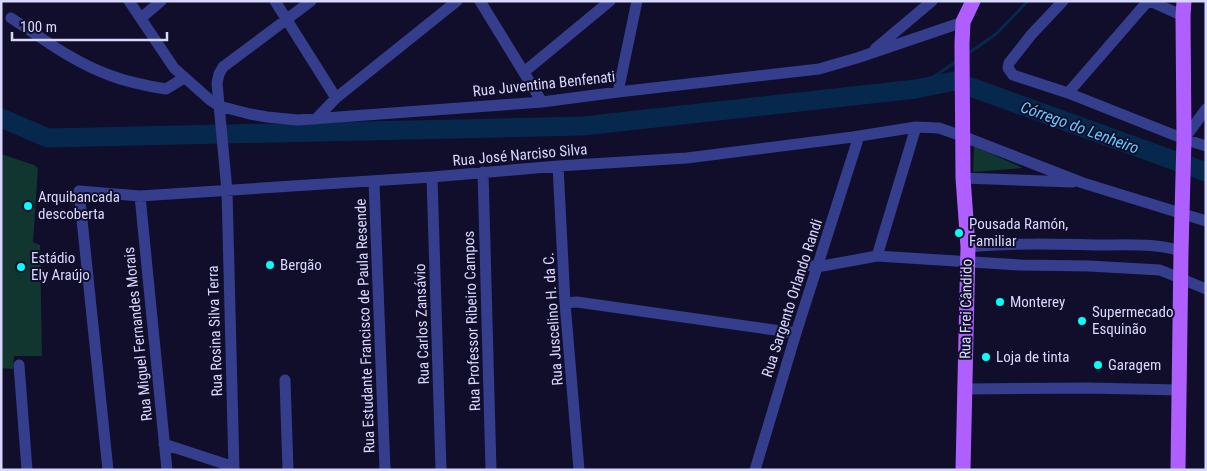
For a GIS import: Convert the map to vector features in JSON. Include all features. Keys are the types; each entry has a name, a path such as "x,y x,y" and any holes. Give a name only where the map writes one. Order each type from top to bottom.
{"main road":[{"name":"Rua Frei Cândido","path":"963,470 968,254 963,178 962,44 963,22 973,1"},
{"path":"1178,470 1184,144 1184,9"}],"street":[{"path":"129,1 174,68 210,100 220,106"},
{"path":"141,18 161,1"},
{"path":"275,1 336,98"},
{"name":"Rua Rosina Silva Terra","path":"234,469 227,191 217,83 223,67 311,1"},
{"path":"316,119 336,98 457,1"},
{"path":"480,1 542,102"},
{"path":"524,72 610,1"},
{"path":"618,92 637,1"},
{"path":"870,54 932,1"},
{"path":"1063,1 1031,35 1009,63 1008,68 1013,75 1068,93 1184,144 1206,146"},
{"path":"1068,93 1149,1 1184,9"},
{"path":"11,18 72,58 108,75 141,85 166,89 184,78"},
{"name":"Rua Juventina Benfenati","path":"220,106 250,114 298,120 542,102 819,69 870,54 963,22"},
{"path":"1184,144 1206,109"},
{"path":"877,256 916,127"},
{"name":"Rua José Narciso Silva","path":"108,470 78,191 140,196 374,182 558,166 687,158 856,137 916,127 939,128 1083,183"},
{"name":"Rua Sargento Orlando Randi","path":"749,470 856,137"},
{"name":"Rua Juscelino H. da C.","path":"558,166 565,303 579,470"},
{"name":"Rua Professor Ribeiro Campos","path":"483,172 491,470"},
{"name":"Rua Carlos Zansávio","path":"432,177 441,470"},
{"path":"963,178 1083,183 1182,207 1206,221"},
{"name":"Rua Estudante Francisco de Paula Resende","path":"374,182 385,470"},
{"name":"Rua Miguel Fernandes Morais","path":"140,196 167,470"},
{"path":"968,254 992,244 1164,246 1181,250"},
{"path":"814,267 877,256 968,254 1020,266 1089,266 1160,270 1206,288"},
{"path":"565,303 577,302 793,333"},
{"name":"Rua Sargento Orlando Randi","path":"755,470 793,333"},
{"path":"19,365 26,470"},
{"path":"285,380 288,470"},
{"path":"965,389 1088,388 1180,390"},
{"path":"164,444 234,469"}],"green space":[{"path":"974,146 1023,168 973,172"},
{"name":"Estádio Ely Araújo","path":"1,154 38,168 33,242 40,245 42,356 14,356 13,369 1,368"}],"waterway":[{"path":"966,55 996,34 1028,1"},
{"path":"916,89 957,61"},
{"name":"Córrego do Lenheiro","path":"1,118 48,138 583,126 916,89 954,81 1206,172"}],"place":[{"name":"Arquibancada descoberta","path":"28,206"},
{"name":"Pousada Ramón, Familiar","path":"959,233"},
{"name":"Bergão","path":"270,265"},
{"name":"Estádio Ely Araújo","path":"21,267"},
{"name":"Monterey","path":"1000,302"},
{"name":"Supermecado Esquinão","path":"1082,321"},
{"name":"Loja de tinta","path":"986,357"},
{"name":"Garagem","path":"1098,365"}]}
